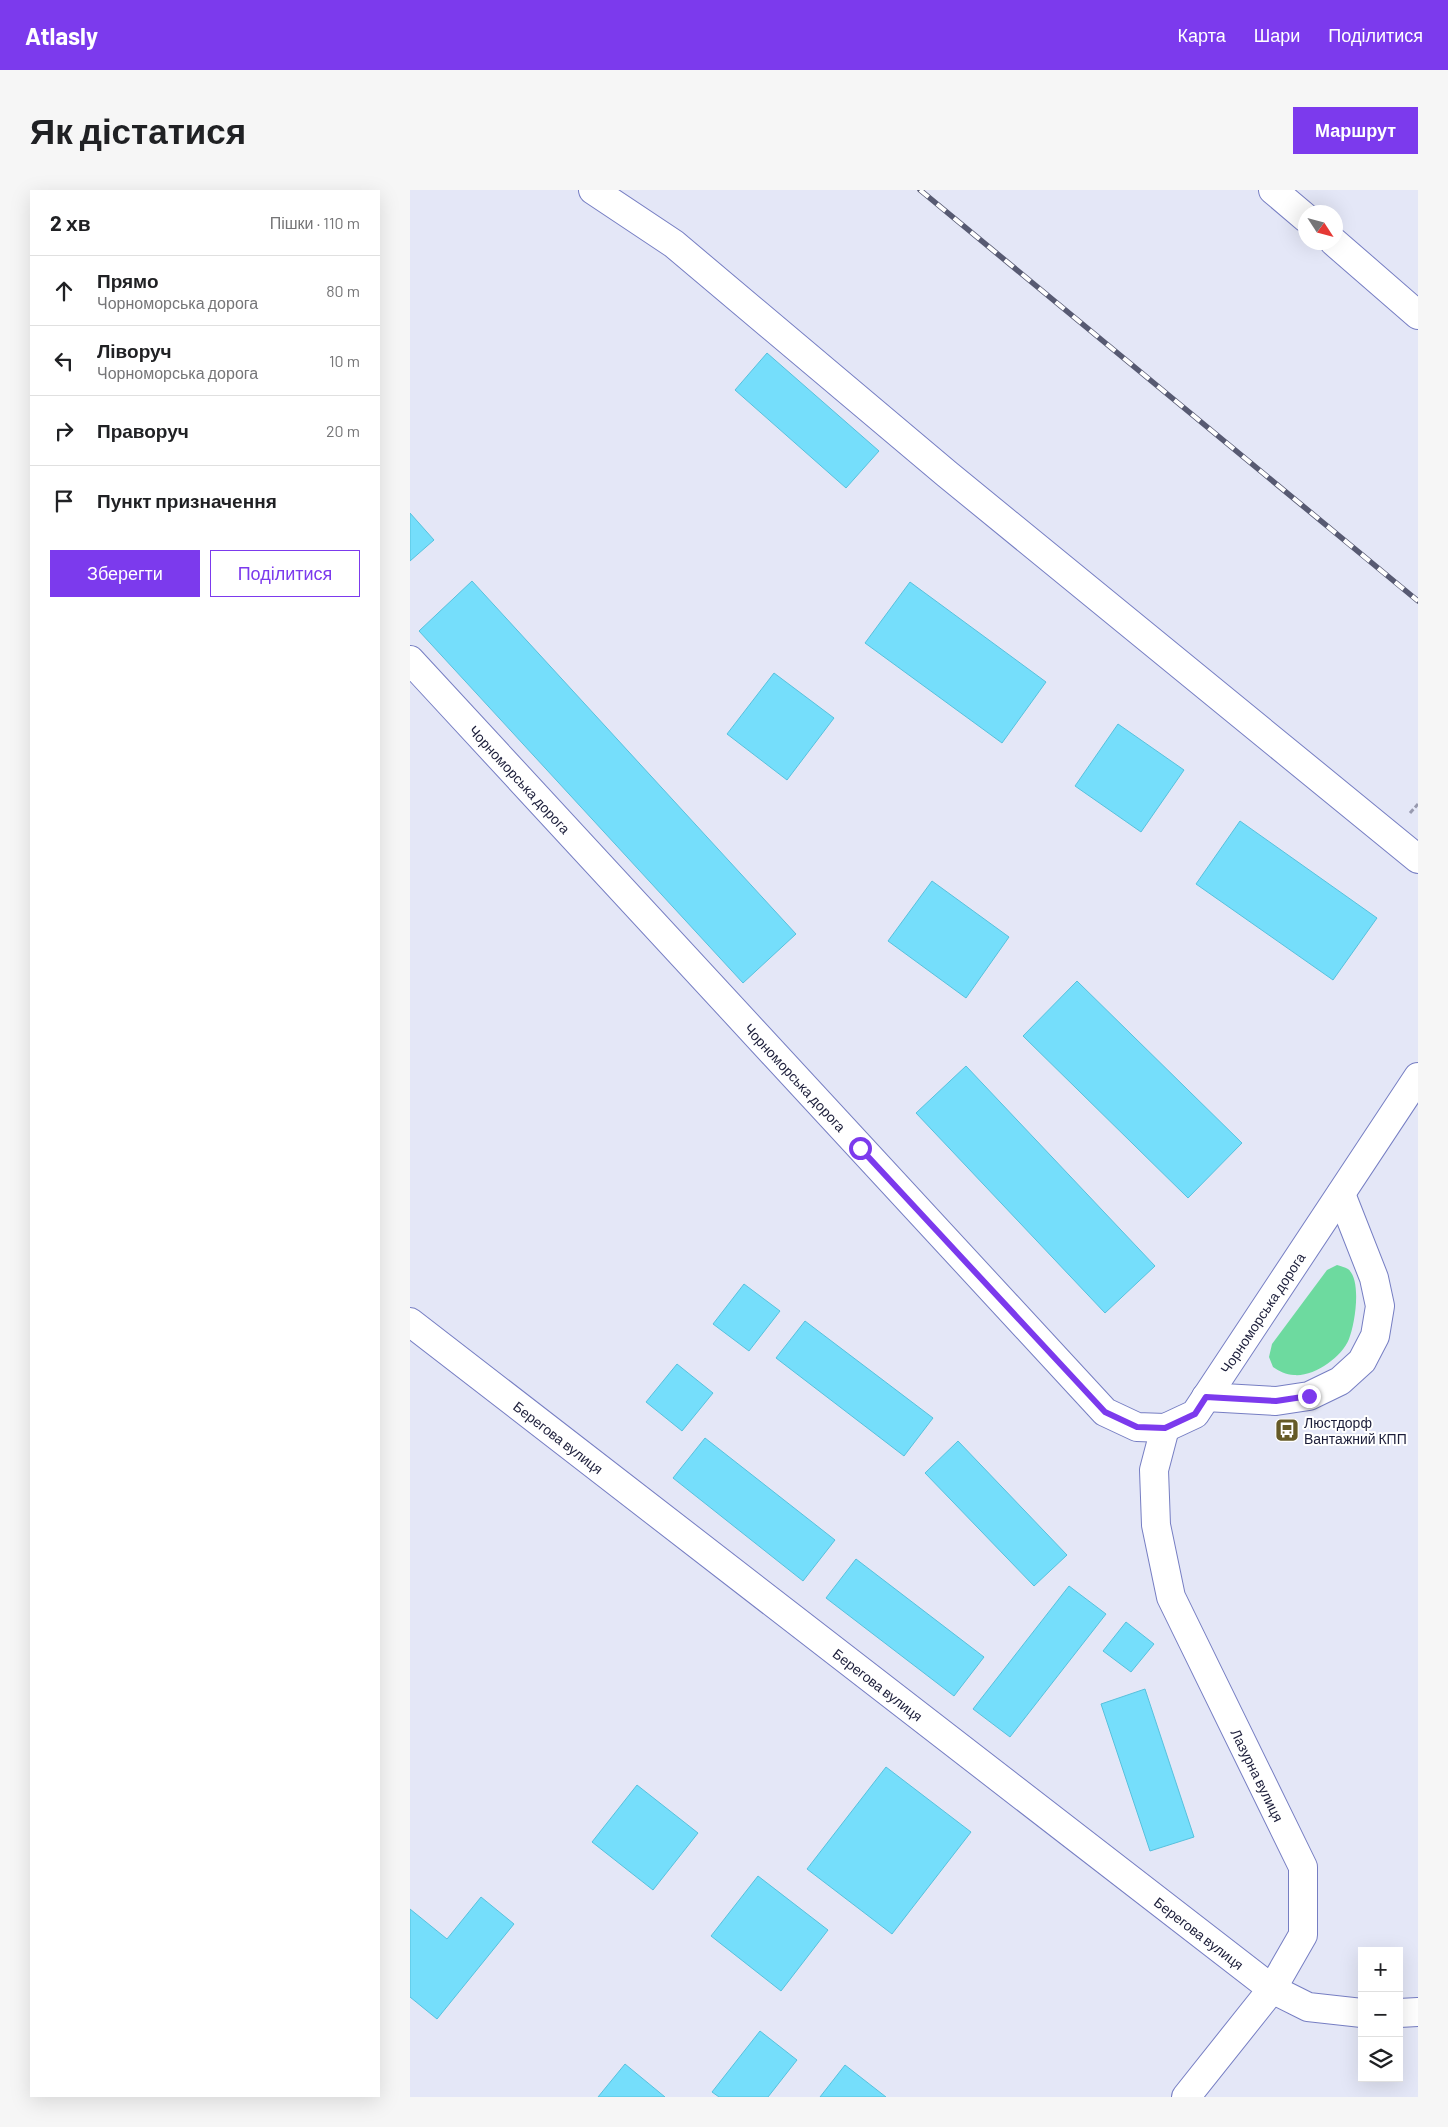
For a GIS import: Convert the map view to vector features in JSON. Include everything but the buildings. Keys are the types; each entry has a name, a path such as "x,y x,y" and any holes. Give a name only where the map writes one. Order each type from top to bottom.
{"street":[{"path":"593,190 674,244 947,474 1418,859"},
{"path":"1274,190 1298,211"},
{"path":"1343,250 1418,315"},
{"name":"Чорноморська дорога","path":"410,660 1105,1412 1137,1427 1165,1428 1195,1414 1418,1077"},
{"path":"1206,1397 1276,1401 1309,1396 1340,1381 1362,1361 1374,1336 1380,1306 1374,1278 1341,1194"},
{"name":"Берегова вулиця","path":"410,1322 1272,1989 1308,2007 1358,2013"},
{"name":"Лазурна вулиця","path":"1165,1428 1154,1470 1156,1525 1171,1597 1303,1867 1303,1935 1272,1989 1186,2097"},
{"path":"1403,2012 1418,2012"}],"path":[{"path":"1412,810 1418,804"}],"green space":[{"path":"1337,1265 1348,1269 1355,1282 1356,1302 1349,1339 1334,1359 1318,1369 1302,1375 1285,1374 1273,1367 1269,1357 1272,1344 1327,1270"}],"railway":[{"path":"920,190 1418,601"}],"place":[{"name":"Люстдорф Вантажний КПП","path":"1287,1430"}],"route":[{"path":"860,1148 1105,1412 1137,1427 1165,1428 1195,1414 1206,1397 1276,1401 1309,1396"}]}
